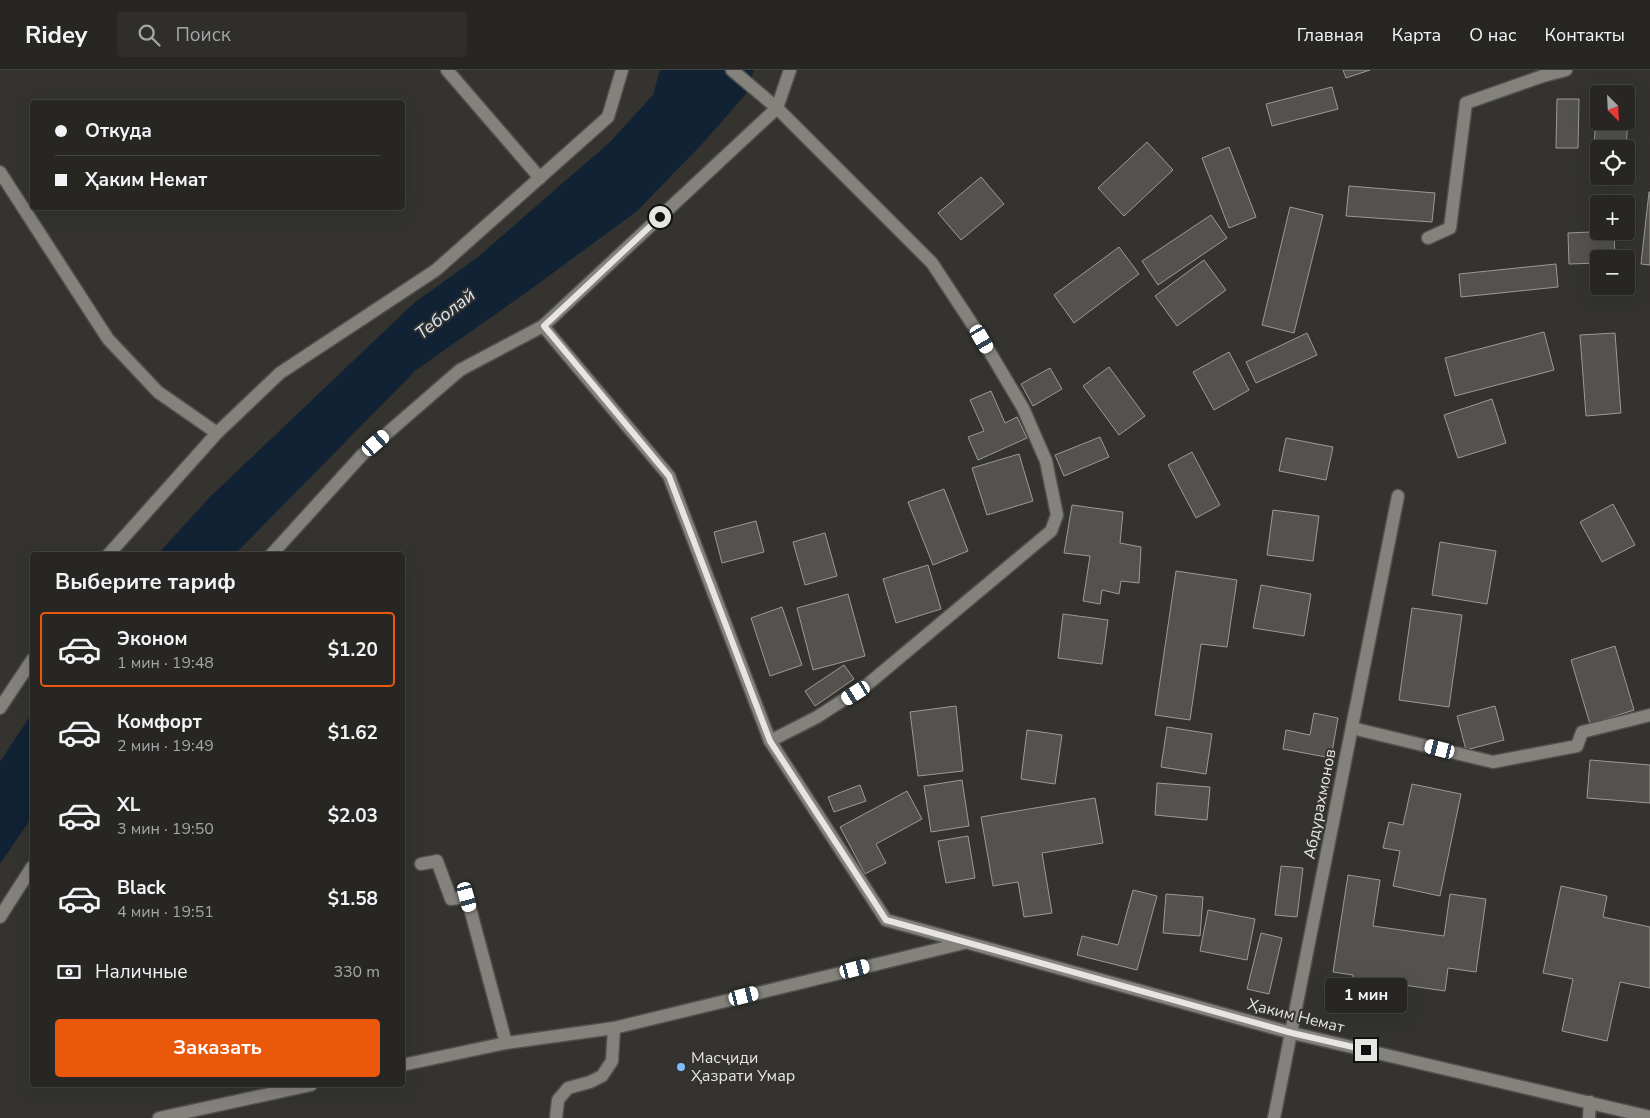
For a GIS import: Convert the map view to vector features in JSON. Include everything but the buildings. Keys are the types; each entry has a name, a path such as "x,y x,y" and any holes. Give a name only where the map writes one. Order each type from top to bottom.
{"street":[{"path":"448,70 540,178"},
{"path":"111,552 217,433 280,372 436,270 608,118 622,70"},
{"path":"732,70 776,108 932,263 982,339 1023,408 1046,461 1057,515 1051,531 868,684 817,717 770,741"},
{"path":"274,552 362,455 460,370 544,326 776,108 790,70"},
{"path":"1428,238 1450,228 1466,103 1543,76 1566,70"},
{"path":"0,172 108,339 158,392 217,433"},
{"name":"Ҳаким Немат","path":"544,326 669,476 770,741 886,920 1292,1033 1650,1116"},
{"name":"Абдурахмонов","path":"1274,1118 1398,496"},
{"path":"0,708 30,663"},
{"path":"1352,728 1493,762 1577,746 1582,732 1650,715"},
{"path":"421,864 437,862 451,899 467,897 506,1043"},
{"path":"0,917 30,870"},
{"path":"405,1064 506,1043 614,1028 966,942"},
{"path":"556,1118 558,1100 568,1088 590,1082 602,1076 612,1061 614,1028"},
{"path":"159,1118 302,1087"},
{"path":"1589,1118 1590,1102"}],"water":[{"name":"Теболай","path":"660,70 754,70 746,94 702,144 637,211 527,292 416,370 237,552 160,552 210,497 414,303 478,257 610,142 653,95"},
{"path":"30,716 30,820 0,864 0,762"}],"place":[{"name":"Масҷиди Ҳазрати Умар","path":"681,1067"}],"route":[{"path":"660,217 544,326 669,476 770,741 886,920 1292,1033 1366,1050"}]}
